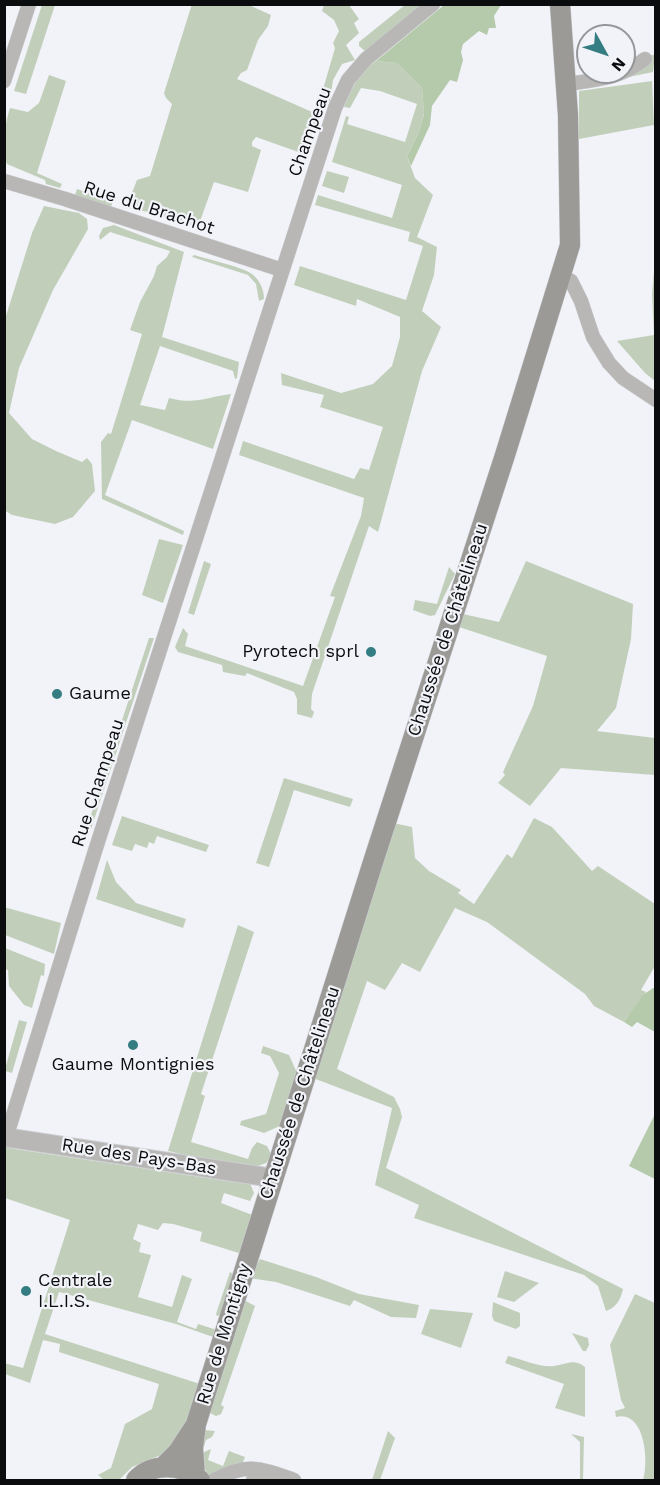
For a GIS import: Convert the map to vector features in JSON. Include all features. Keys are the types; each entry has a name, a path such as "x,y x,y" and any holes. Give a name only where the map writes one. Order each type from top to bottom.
{"main road":[{"name":"Chaussée de Châtelineau","path":"252,1245 570,245 567,84 560,4"},
{"name":"Rue de Montigny","path":"196,1424 252,1245"},
{"path":"163,1467 178,1452 196,1424"},
{"path":"196,1424 193,1448 203,1479"},
{"path":"135,1480 141,1475 163,1467 180,1468 203,1479"}],"street":[{"path":"4,81 29,4"},
{"name":"Champeau","path":"282,270 336,108 348,80 366,59 433,4"},
{"path":"567,84 615,76 634,68 645,59"},
{"name":"Rue du Brachot","path":"4,182 66,199 282,270"},
{"name":"Rue Champeau","path":"5,1137 282,270"},
{"path":"560,275 571,281 581,301 593,337 609,363 623,378 656,400"},
{"name":"Rue des Pays-Bas","path":"5,1137 273,1178"},
{"path":"203,1479 232,1470 262,1468 294,1480"},
{"path":"253,1480 261,1480"}],"green space":[{"path":"192,4 249,5 271,15 268,26 258,40 247,70 237,79 319,115 304,154 256,137 252,146 261,150 248,192 214,182 198,227 149,212 126,208 137,180 150,176 172,104 164,93"},
{"path":"42,5 55,5 26,94 14,91"},
{"path":"324,5 349,5 359,19 354,23 359,33 346,45 355,60 342,64 333,80 330,101 326,105 319,103 335,48 333,43 339,31 334,20 322,11"},
{"path":"405,5 421,5 365,51 359,46 359,42"},
{"path":"444,5 501,5 494,16 496,28 489,28 487,35 479,31 463,44 461,52 463,60 457,82 450,80 432,106 430,125 411,166 407,156 418,134 424,114 422,88 397,63 376,61"},
{"path":"650,55 655,55 653,72 636,76 636,67"},
{"path":"376,61 397,63 422,88 424,113 418,134 407,156 415,178 433,195 417,237 437,247 434,275 422,311 441,327 422,371 378,532 369,526 312,694 311,709 314,712 312,718 297,714 297,699 294,692 247,673 245,676 223,672 222,665 178,652 175,647 183,628 188,634 185,646 303,686 335,597 330,596 361,516 364,498 239,455 243,441 354,479 360,468 369,470 383,427 320,407 324,395 282,385 281,373 341,393 373,384 392,366 400,337 400,317 357,299 356,306 294,285 300,266 406,300 423,246 408,241 410,232 315,205 318,195 392,218 402,185 332,162 346,116 349,117 347,124 405,142 417,104 380,91 361,88 350,108 344,107 360,75"},
{"path":"49,75 66,81 37,173 62,184 60,188 46,184 45,180 7,164 4,151 5,129 10,108 28,112 39,103"},
{"path":"652,81 654,125 579,139 579,91"},
{"path":"327,171 349,177 344,193 322,186"},
{"path":"77,189 113,201 111,207 75,195"},
{"path":"44,206 79,213 87,219 88,229 53,290 19,368 9,413 32,439 82,462 87,458 92,464 95,491 73,517 55,524 12,515 4,510 5,319 32,233"},
{"path":"114,225 184,252 162,337 239,362 235,379 233,371 160,346 140,405 165,410 169,398 194,401 231,394 213,449 132,420 105,495 184,531 183,535 102,499 101,442 108,433 111,434 142,334 130,330 157,266 170,251 110,232 100,240 99,236 103,228"},
{"path":"194,255 252,274 261,285 264,299 259,301 256,284 248,275 192,257"},
{"path":"655,260 656,381 645,373 617,341 654,335 652,294"},
{"path":"159,539 183,545 163,603 142,595"},
{"path":"204,561 211,564 194,615 188,613"},
{"path":"526,561 633,604 631,639 616,708 597,731 655,738 655,775 561,768 530,806 498,783 505,775 503,772 533,706 547,656 459,627 463,614 499,622"},
{"path":"449,567 455,574 435,615 430,616 413,610 415,600 437,604"},
{"path":"149,638 154,638 91,829 87,827"},
{"path":"284,778 353,799 350,807 294,790 269,867 256,863"},
{"path":"122,816 209,845 206,852 157,836 154,844 149,842 147,848 135,844 132,851 112,845"},
{"path":"534,818 552,827 592,871 598,866 655,904 655,966 641,990 646,992 624,1022 594,1006 585,994 487,922 455,908 420,972 402,963 385,990 367,981 337,1069 394,1097 400,1109 402,1117 386,1168 623,1289 618,1303 606,1311 598,1286 584,1275 414,1218 419,1205 375,1185 392,1108 313,1078 393,823 412,827 415,858 429,871 461,890 458,893 474,904 507,854 512,858"},
{"path":"107,860 116,882 136,903 186,919 183,928 96,899"},
{"path":"4,907 61,923 54,954 5,935"},
{"path":"238,925 254,932 201,1094 205,1096 191,1142 248,1159 257,1142 267,1146 272,1156 266,1163 250,1169 168,1151"},
{"path":"5,948 45,964 44,976 41,975 32,1008 24,1005 9,986 8,970 5,969"},
{"path":"655,988 655,1032 637,1022 632,1027 624,1022 643,995"},
{"path":"19,1020 27,1022 12,1073 5,1069"},
{"path":"263,1046 289,1055 298,1075 282,1125 264,1133 240,1125 241,1121 266,1114 279,1073 270,1056 261,1053"},
{"path":"655,1114 655,1179 629,1166"},
{"path":"5,1146 250,1183 254,1193 250,1201 224,1193 221,1203 255,1216 242,1254 200,1241 202,1232 173,1224 163,1223 158,1230 138,1224 133,1239 141,1243 139,1252 151,1255 138,1297 172,1307 182,1275 192,1279 177,1322 196,1329 198,1324 217,1330 216,1338 176,1324 59,1292 45,1334 200,1384 180,1441 166,1453 132,1467 119,1480 104,1480 98,1475 111,1468 125,1424 152,1409 159,1384 59,1352 60,1344 43,1340 30,1383 5,1374 4,1363 23,1368 70,1220 5,1198"},
{"path":"260,1259 359,1294 419,1305 416,1318 391,1317 354,1300 350,1306 276,1282 249,1278"},
{"path":"505,1271 539,1283 514,1302 497,1297"},
{"path":"230,1272 236,1276 223,1314 217,1316 216,1314"},
{"path":"635,1294 655,1303 656,1480 643,1480 645,1450 639,1429 633,1421 626,1417 616,1417 615,1411 625,1408 621,1400 610,1345"},
{"path":"244,1300 255,1306 221,1405 224,1407 221,1414 216,1416 208,1412"},
{"path":"493,1302 520,1313 520,1326 516,1329 494,1321"},
{"path":"430,1309 473,1313 461,1348 421,1334"},
{"path":"572,1333 588,1338 589,1345 586,1351 583,1351"},
{"path":"508,1356 543,1366 574,1362 585,1367 585,1417 555,1408 564,1384 505,1363"},
{"path":"204,1430 215,1431 212,1437 206,1440 202,1453 211,1449 208,1460 223,1466 229,1451 245,1457 242,1464 208,1475 200,1459"},
{"path":"388,1431 395,1438 380,1480 372,1480"},
{"path":"571,1434 584,1437 583,1480 580,1480 580,1442"}],"place":[{"name":"Pyrotech sprl","path":"371,652"},
{"name":"Gaume","path":"57,694"},
{"name":"Gaume Montignies","path":"133,1045"},
{"name":"Centrale I.L.I.S.","path":"26,1291"}]}
